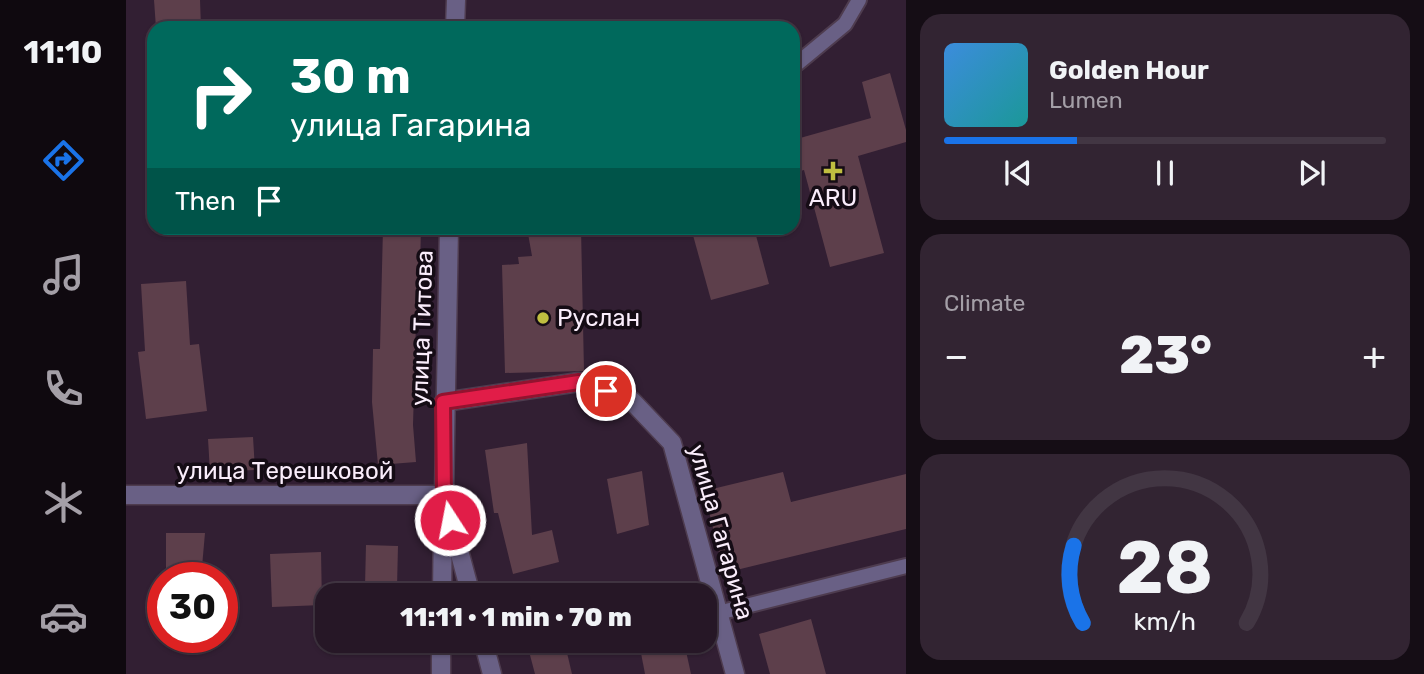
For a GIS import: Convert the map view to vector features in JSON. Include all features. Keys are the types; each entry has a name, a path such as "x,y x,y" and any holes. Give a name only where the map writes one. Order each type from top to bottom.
{"street":[{"path":"455,21 456,0"},
{"name":"улица Титова","path":"449,235 443,402 444,495 468,583"},
{"name":"улица Гагарина","path":"443,402 579,382 632,401 672,443 735,674"},
{"name":"улица Терешковой","path":"126,495 444,495"},
{"path":"442,583 444,495"},
{"path":"441,653 441,674"},
{"path":"486,653 492,674"}],"lane":[{"path":"800,61 845,24 859,0"},
{"path":"718,613 906,566"}],"building":[{"path":"154,0 200,0 201,21 156,21"},
{"name":"ARU","path":"890,73 906,130 906,142 858,156 884,253 830,267 804,170 800,171 800,138 871,118 862,82"},
{"path":"383,235 421,235 420,268 424,268 423,321 416,321 413,425 416,462 378,465 372,402 373,349 380,349"},
{"name":"Руслан","path":"528,235 581,235 584,371 505,373 502,265 519,264 518,257 532,256"},
{"name":"ARU","path":"693,235 756,235 769,284 711,300"},
{"path":"186,281 190,345 199,344 207,411 146,419 138,352 145,351 141,284"},
{"path":"253,437 255,470 210,472 208,439"},
{"path":"527,443 532,535 552,530 559,562 513,574 498,513 494,513 485,450"},
{"path":"642,471 649,525 617,534 607,479"},
{"path":"783,472 791,502 906,474 906,529 724,573 704,491"},
{"path":"166,533 205,533 202,562 166,562"},
{"path":"366,545 398,546 397,583 365,583"},
{"path":"321,552 322,583 315,583 315,605 272,607 270,554"},
{"path":"811,619 826,674 770,674 759,634"},
{"path":"529,653 567,653 572,674 535,674"},
{"path":"641,653 686,653 691,674 645,674"}],"place":[{"name":"ARU","path":"833,171"},
{"name":"Руслан","path":"543,318"}],"route":[{"path":"450,520 444,495 443,402 579,382 606,391"}]}
